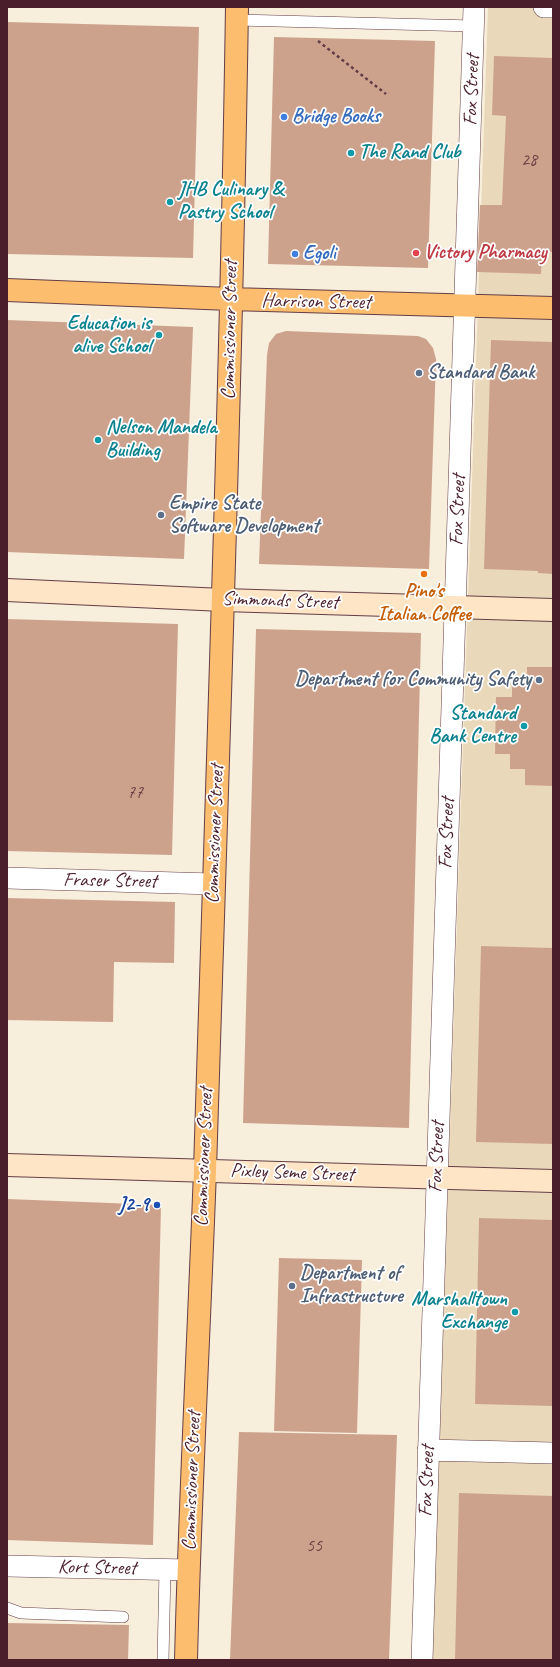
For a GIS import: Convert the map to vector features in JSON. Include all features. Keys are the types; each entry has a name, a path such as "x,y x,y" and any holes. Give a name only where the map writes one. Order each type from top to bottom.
{"main road":[{"name":"Commissioner Street","path":"186,1660 188,1570 205,1170 223,600 237,14"},
{"name":"Harrison Street","path":"7,290 230,299 553,308"},
{"name":"Simmonds Street","path":"7,590 223,600 553,610"},
{"name":"Pixley Seme Street","path":"7,1165 553,1181"}],"street":[{"path":"544,7 553,7"},
{"name":"Fox Street","path":"422,1660 454,606 466,305 474,17"},
{"name":"Fraser Street","path":"7,878 213,884"},
{"path":"428,1450 553,1453"},
{"name":"Kort Street","path":"7,1566 188,1570"}],"lane":[{"path":"237,14 474,17"},
{"path":"163,1660 165,1570"},
{"path":"7,1608 21,1613 123,1616"}],"path":[{"path":"312,36 386,94"}],"shaded area":[{"path":"488,7 553,7 553,1660 432,1660"}],"building":[{"path":"7,22 199,27 193,258 7,254"},
{"name":"The Rand Club","path":"274,37 435,41 428,268 268,264"},
{"path":"494,56 553,58 553,252 542,252 541,274 477,272 480,205 502,205 506,116 492,115"},
{"name":"Nelson Mandela Building","path":"7,320 193,327 184,559 7,552"},
{"path":"286,331 418,336 426,339 433,348 436,359 429,569 259,564 267,355 269,343 276,334"},
{"path":"491,340 553,342 553,574 538,573 538,571 484,569"},
{"path":"7,619 178,624 172,855 7,851"},
{"path":"256,629 421,633 409,1128 243,1123"},
{"name":"Standard Bank Centre","path":"527,667 553,667 553,786 525,785 525,769 510,769 510,754 495,754 496,697 512,697 512,682 527,683"},
{"path":"7,898 175,902 174,963 114,962 113,1022 7,1020"},
{"path":"481,946 553,948 553,1144 476,1142"},
{"path":"7,1199 161,1205 153,1545 7,1540"},
{"name":"Marshalltown Exchange","path":"479,1218 553,1220 553,1406 475,1404"},
{"path":"279,1258 362,1260 357,1433 274,1431"},
{"path":"239,1432 397,1435 389,1660 230,1660"},
{"path":"459,1493 553,1496 553,1660 455,1660"},
{"path":"7,1623 129,1625 128,1660 7,1660"}],"place":[{"name":"Bridge Books","path":"284,117"},
{"name":"The Rand Club","path":"351,153"},
{"name":"JHB Culinary & Pastry School","path":"170,202"},
{"name":"Victory Pharmacy","path":"416,253"},
{"name":"Egoli","path":"295,254"},
{"name":"Education is alive School","path":"159,335"},
{"name":"Standard Bank","path":"419,373"},
{"name":"Nelson Mandela Building","path":"98,440"},
{"name":"Empire State Software Development","path":"161,515"},
{"name":"Pino's Italian Coffee","path":"424,574"},
{"name":"Department for Community Safety","path":"539,680"},
{"name":"Standard Bank Centre","path":"524,726"},
{"name":"J2-9","path":"157,1205"},
{"name":"Department of Infrastructure","path":"292,1286"},
{"name":"Marshalltown Exchange","path":"515,1312"}]}
